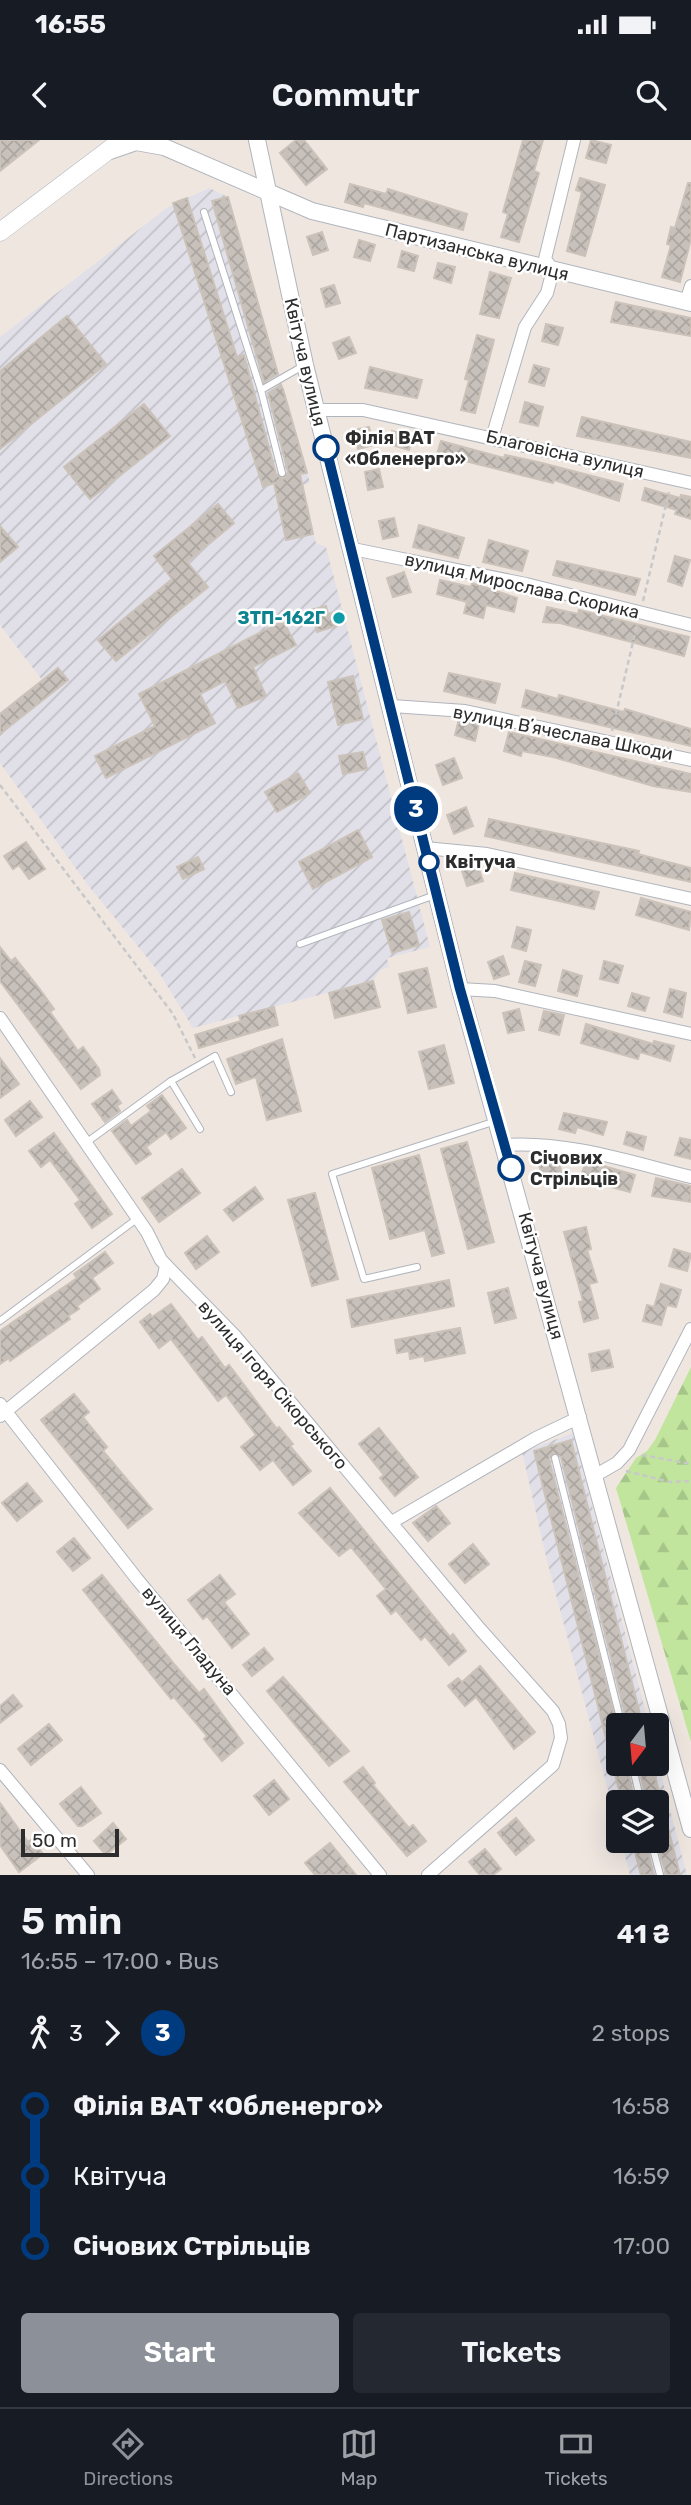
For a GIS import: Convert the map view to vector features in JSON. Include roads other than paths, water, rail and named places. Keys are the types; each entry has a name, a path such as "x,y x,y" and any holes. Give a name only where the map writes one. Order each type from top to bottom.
{"main road":[{"path":"0,232 122,140"}],"street":[{"name":"Квітуча вулиця","path":"257,140 315,410 353,549 460,989 580,1417 603,1471 691,1829"},
{"path":"492,438 525,327 547,293 553,270 545,260 574,140"},
{"name":"Партизанська вулиця","path":"102,154 136,142 150,144 319,213 689,302"},
{"path":"689,302 691,286"},
{"name":"Благовісна вулиця","path":"315,410 363,410 691,483"},
{"name":"вулиця Мирослава Скорика","path":"353,549 526,584 691,625"},
{"name":"вулиця Вʼячеслава Шкоди","path":"392,706 465,711 691,760"},
{"path":"425,848 487,854 691,899"},
{"path":"460,989 495,991 691,1034"},
{"name":"вулиця Ігоря Сікорського","path":"0,1018 138,1218 166,1266 236,1337 480,1629 553,1712 561,1738 553,1765 544,1776 428,1875"},
{"path":"505,1146 539,1143 564,1147 691,1177"},
{"path":"2,1411 154,1290 163,1279 166,1266"},
{"path":"603,1471 629,1450 691,1329"},
{"name":"вулиця Гладуна","path":"2,1411 380,1875"},
{"path":"392,1522 536,1438 580,1417"},
{"path":"0,1770 88,1875"}],"lane":[{"path":"204,212 261,390 282,474"},
{"path":"261,390 305,365"},
{"path":"300,944 437,895"},
{"path":"87,1142 172,1081 215,1056 231,1092"},
{"path":"172,1081 200,1129"},
{"path":"417,1267 364,1279 332,1174 498,1120"},
{"path":"0,1321 138,1218"},
{"path":"555,1458 619,1713"},
{"path":"654,1853 660,1875"}],"place":[{"name":"Філія ВАТ «Обленерго»","path":"326,448"},
{"name":"ЗТП-162Г","path":"339,618"},
{"name":"Квітуча","path":"429,862"},
{"name":"Січових Стрільців","path":"511,1168"}]}
